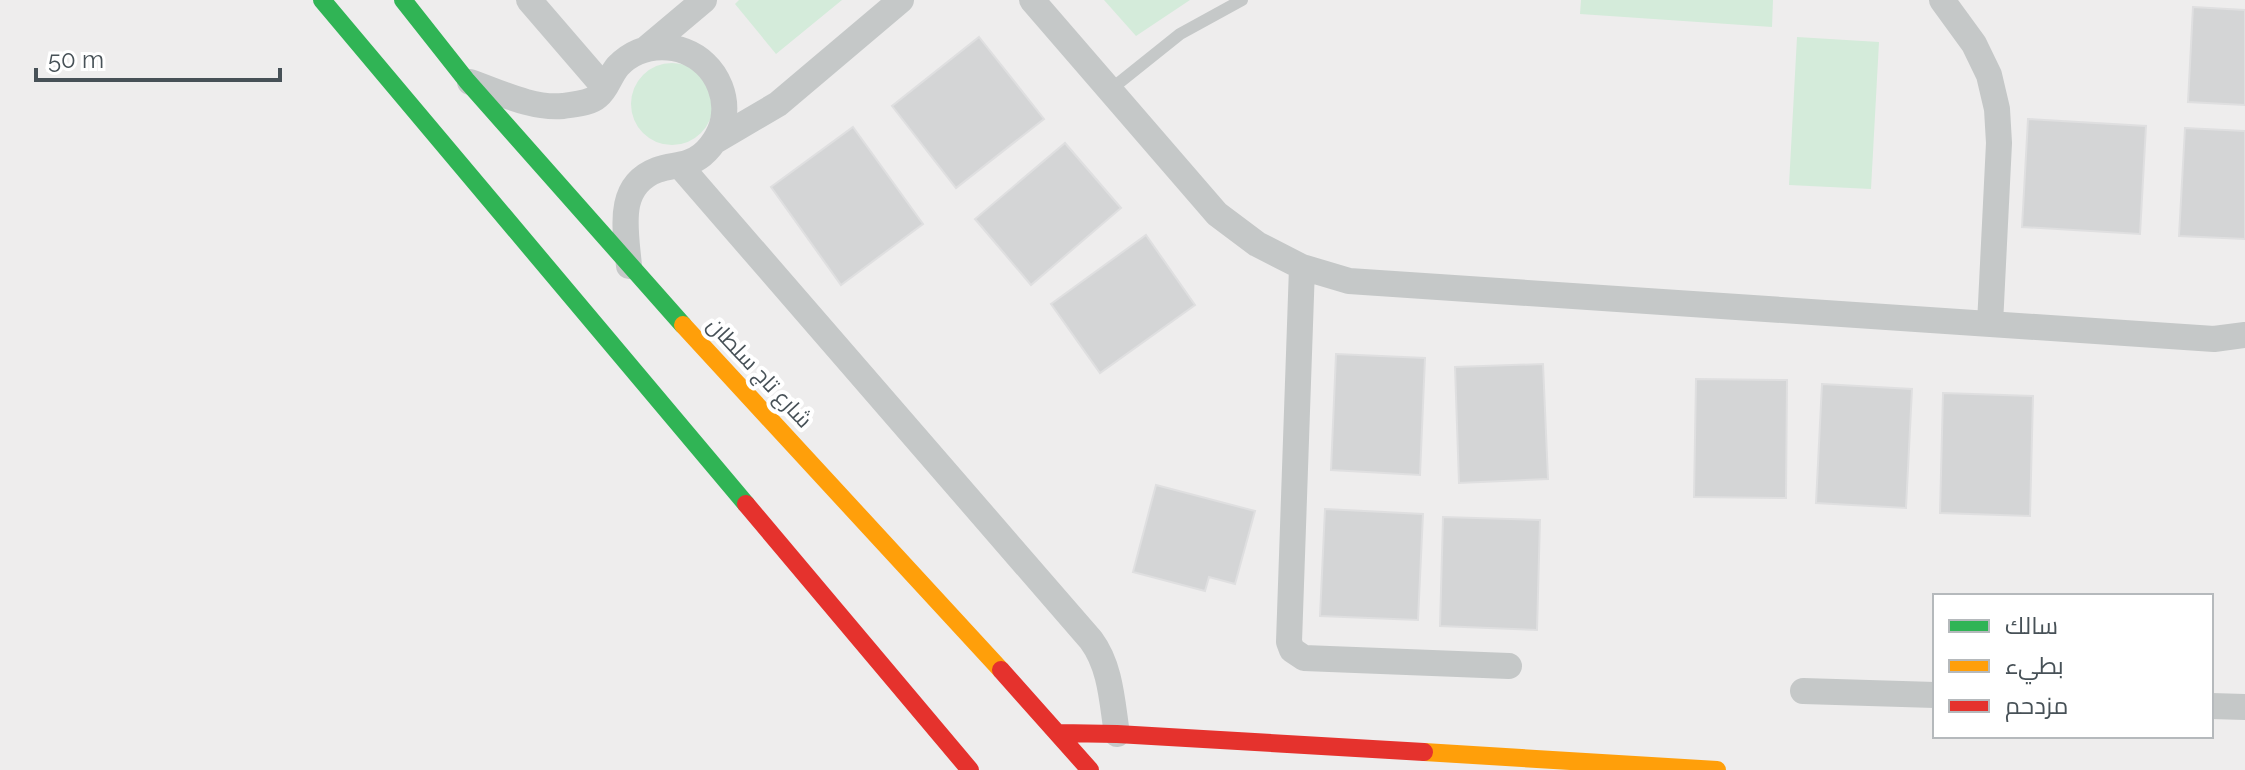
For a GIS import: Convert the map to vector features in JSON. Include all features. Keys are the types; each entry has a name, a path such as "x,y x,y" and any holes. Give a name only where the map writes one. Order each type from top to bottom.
{"main road":[{"path":"322,0 970,770"},
{"name":"شارع تاج سلطان","path":"403,0 467,81 629,266 1090,770"},
{"path":"1059,733 1717,770"}],"street":[{"path":"529,0 604,87"},
{"path":"467,81 534,104 555,106 586,102 599,96 626,59 647,48 704,0"},
{"path":"629,266 625,209 634,186 655,171 681,167 694,161 715,141 778,104 901,0"},
{"path":"1032,0 1217,214 1257,244 1302,267 1349,281 2214,339 2245,335"},
{"path":"1942,0 1974,44 1989,75 1997,109 1999,143 1990,324"},
{"path":"647,48 681,49 709,67 718,80 723,96 724,113 715,141"},
{"path":"681,167 1091,640 1107,672 1117,734"},
{"path":"1302,267 1289,642 1292,650 1304,658 1509,666"},
{"path":"1803,691 1933,695"},
{"path":"2213,706 2245,707"}],"lane":[{"path":"1109,91 1180,34 1242,0"}],"green space":[{"path":"739,0 842,0 776,54 735,4"},
{"path":"1104,0 1190,0 1136,36"},
{"path":"1581,0 1773,0 1772,27 1580,14"},
{"path":"1797,37 1879,42 1871,189 1789,185"},
{"path":"672,63 688,66 701,75 710,88 713,104 710,120 701,133 688,142 672,145 656,142 643,133 634,120 631,104 634,88 643,75 656,66"}],"building":[{"path":"2193,7 2245,10 2245,105 2188,102"},
{"path":"979,37 1044,119 956,188 892,106"},
{"path":"2028,119 2146,126 2140,234 2022,227"},
{"path":"853,127 923,224 841,285 771,187"},
{"path":"2185,128 2245,131 2245,239 2179,236"},
{"path":"1065,143 1121,208 1031,285 975,219"},
{"path":"1146,235 1195,305 1100,373 1051,304"},
{"path":"1336,354 1425,358 1420,475 1331,470"},
{"path":"1543,364 1548,479 1459,483 1455,367"},
{"path":"1696,379 1787,380 1786,498 1694,497"},
{"path":"1822,384 1912,389 1906,508 1816,503"},
{"path":"1943,393 2033,396 2030,516 1940,513"},
{"path":"1156,485 1255,511 1235,584 1209,577 1205,591 1133,572"},
{"path":"1325,509 1423,514 1418,620 1320,616"},
{"path":"1443,517 1540,520 1537,630 1440,626"}],"traffic: fast":[{"path":"322,0 746,504"},
{"path":"403,0 467,81 683,325"}],"traffic: slow":[{"path":"683,325 1001,670"},
{"path":"1424,752 1717,770"}],"traffic: jam":[{"path":"746,504 970,770"},
{"path":"1001,670 1090,770"},
{"path":"1059,733 1424,752"}]}
